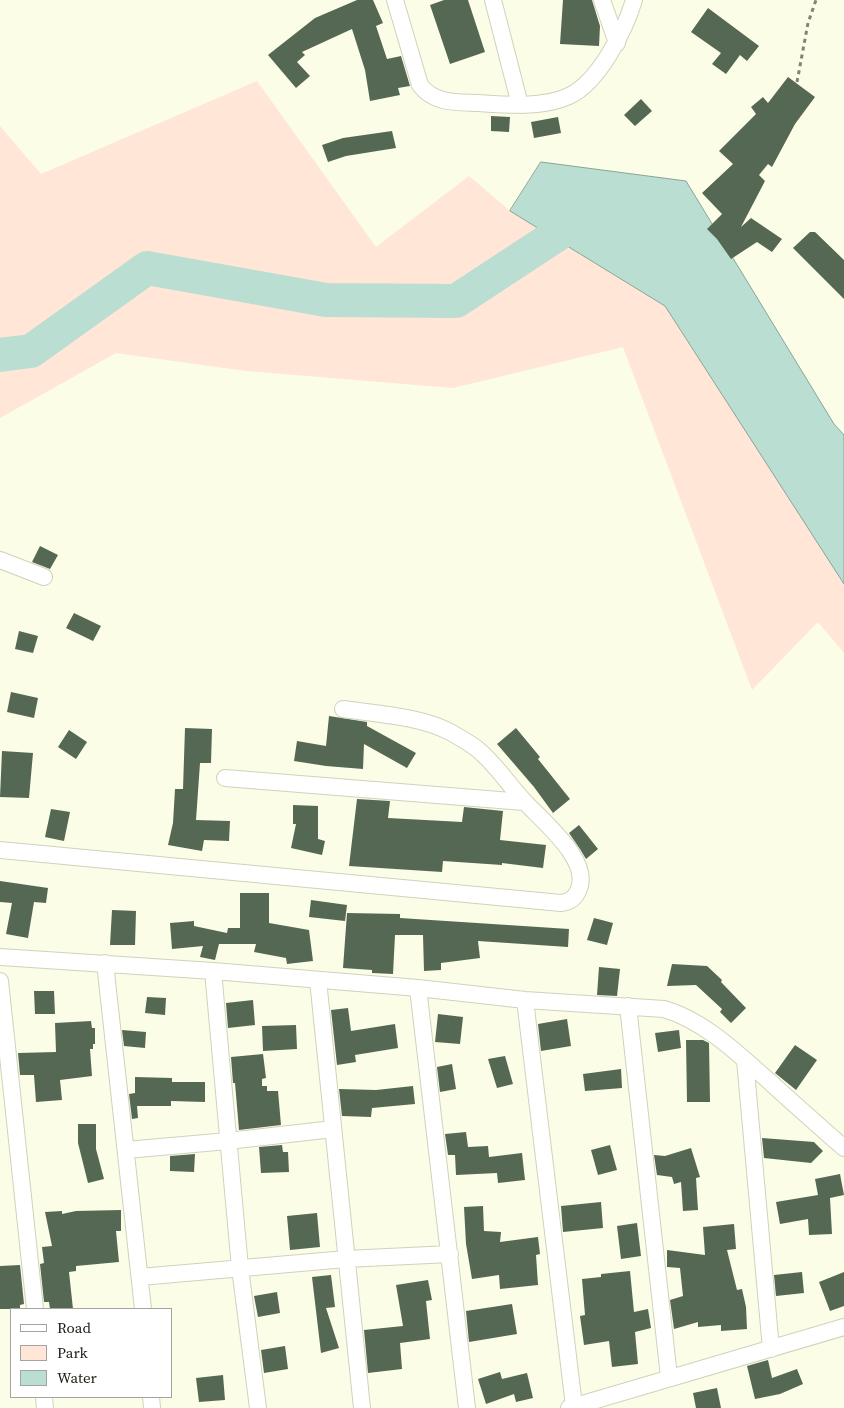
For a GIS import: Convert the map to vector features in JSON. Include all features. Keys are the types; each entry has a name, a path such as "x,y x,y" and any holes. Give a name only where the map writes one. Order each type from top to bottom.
{"street":[{"path":"395,0 420,85 425,92 440,100 449,102 520,105 559,100 583,86 617,43 634,0"},
{"path":"493,0 520,105"},
{"path":"602,0 617,43"},
{"path":"0,560 44,577"},
{"path":"0,850 567,902 578,892 581,885 576,861 563,842 476,748 449,731 421,721 343,709"},
{"path":"225,778 524,802"},
{"path":"0,957 213,971 418,988 525,1000 664,1009 680,1014 697,1023 745,1060 844,1148"},
{"path":"104,963 143,1308"},
{"path":"213,971 240,1268 258,1408"},
{"path":"318,980 362,1408"},
{"path":"0,981 35,1308"},
{"path":"418,988 468,1408"},
{"path":"525,1000 571,1407 844,1327"},
{"path":"628,1006 670,1377"},
{"path":"745,1060 771,1349"},
{"path":"126,1150 333,1129"},
{"path":"140,1277 346,1259 450,1254"}],"path":[{"path":"797,82 808,23 816,0"}],"green space":[{"path":"257,81 376,247 469,176 510,211 665,306 844,584 844,653 818,622 752,690 623,347 453,388 246,371 116,353 0,418 0,126 41,174"}],"water":[{"path":"541,162 686,181 834,424 844,435 844,584 665,306 510,211"}],"building":[{"path":"357,0 373,0 383,23 376,26 387,59 401,56 410,86 398,88 400,95 370,101 365,70 352,29 302,52 305,55 297,62 310,76 296,88 268,55 315,18"},
{"path":"444,0 468,0 485,52 450,64 430,5"},
{"path":"563,0 592,0 600,26 599,46 560,44"},
{"path":"708,8 759,46 747,61 740,55 726,74 712,64 721,53 691,32"},
{"path":"788,77 815,97 795,124 772,167 768,164 759,175 765,181 741,227 751,218 782,239 772,252 757,242 731,259 717,239 707,229 722,214 702,193 733,164 719,151 756,114 751,107 763,97 768,103"},
{"path":"641,99 652,111 635,126 624,115"},
{"path":"491,116 510,117 509,132 491,131"},
{"path":"558,117 561,133 534,138 531,122"},
{"path":"392,131 396,148 346,156 328,162 322,145 343,138"},
{"path":"810,232 815,232 844,260 844,299 793,248"},
{"path":"40,546 58,555 50,569 32,562"},
{"path":"74,613 101,626 93,641 66,628"},
{"path":"19,631 38,636 33,653 15,649"},
{"path":"11,692 38,698 34,718 7,712"},
{"path":"329,716 367,722 367,726 416,753 407,768 364,744 363,769 294,761 297,741 326,746"},
{"path":"185,728 212,729 211,763 200,763 196,820 230,821 229,841 204,840 202,851 168,845 173,823 175,789 183,789"},
{"path":"516,728 540,757 538,759 570,799 553,813 534,787 497,744"},
{"path":"69,730 87,742 76,759 58,747"},
{"path":"2,751 33,753 29,798 0,797"},
{"path":"357,799 390,801 388,818 462,822 464,807 503,811 500,840 546,845 543,868 502,863 502,865 443,861 442,872 349,866"},
{"path":"293,805 318,806 318,839 325,841 322,855 291,848 296,824 293,824"},
{"path":"51,809 70,812 64,841 45,837"},
{"path":"579,825 598,849 586,859 569,833"},
{"path":"0,881 48,888 46,903 34,902 28,938 6,934 12,903 0,902"},
{"path":"240,893 269,893 269,923 309,930 313,961 287,964 286,958 254,952 256,944 219,944 215,960 200,957 203,946 172,949 170,923 194,921 194,926 227,933 228,928 240,928"},
{"path":"311,900 347,905 345,921 309,917"},
{"path":"112,910 136,911 135,945 110,945"},
{"path":"347,913 400,914 400,918 569,929 568,947 478,941 480,958 441,963 441,970 424,971 423,935 395,935 393,974 372,973 372,970 343,968"},
{"path":"594,918 613,923 607,945 587,940"},
{"path":"672,964 707,966 746,1008 731,1023 720,1012 722,1009 696,985 667,986"},
{"path":"599,967 620,969 617,996 597,995"},
{"path":"34,991 54,991 55,1014 35,1014"},
{"path":"147,997 166,998 165,1015 145,1013"},
{"path":"253,1000 255,1025 228,1028 226,1003"},
{"path":"348,1008 351,1031 395,1024 398,1048 355,1055 356,1062 337,1065 331,1010"},
{"path":"438,1014 463,1017 460,1044 435,1042"},
{"path":"567,1019 571,1046 541,1051 538,1024"},
{"path":"91,1021 92,1028 95,1028 95,1044 93,1044 93,1049 90,1049 92,1076 60,1080 62,1100 36,1102 34,1075 20,1075 18,1053 56,1052 55,1023"},
{"path":"296,1025 297,1049 263,1051 262,1026"},
{"path":"122,1030 146,1032 145,1048 124,1046"},
{"path":"679,1030 681,1048 658,1052 655,1033"},
{"path":"686,1040 703,1040 709,1043 710,1102 687,1102"},
{"path":"795,1045 817,1060 796,1090 775,1073"},
{"path":"263,1054 266,1078 262,1079 262,1086 267,1086 267,1091 278,1091 281,1125 239,1130 231,1057"},
{"path":"505,1056 513,1084 497,1088 488,1059"},
{"path":"452,1064 456,1089 440,1092 437,1067"},
{"path":"621,1069 622,1088 585,1091 583,1074"},
{"path":"135,1077 172,1078 172,1082 205,1082 205,1102 171,1101 171,1106 137,1106 138,1118 132,1119 129,1094 135,1093"},
{"path":"413,1086 415,1104 372,1108 371,1117 342,1116 339,1089 376,1090"},
{"path":"78,1124 96,1124 96,1149 104,1179 88,1183 78,1143"},
{"path":"466,1132 468,1147 488,1146 489,1157 522,1153 525,1180 498,1183 497,1173 456,1175 455,1155 448,1155 445,1134"},
{"path":"762,1138 814,1142 823,1151 811,1163 764,1158"},
{"path":"282,1145 283,1152 288,1152 289,1172 261,1173 259,1147"},
{"path":"610,1145 617,1170 598,1175 591,1150"},
{"path":"691,1148 700,1177 696,1178 698,1210 683,1211 681,1182 674,1184 672,1177 657,1175 654,1155 665,1156"},
{"path":"195,1154 194,1172 170,1171 170,1156"},
{"path":"840,1174 844,1195 830,1198 832,1234 809,1235 808,1219 780,1224 776,1202 818,1195 815,1179"},
{"path":"601,1202 603,1228 563,1232 561,1206"},
{"path":"483,1206 484,1231 501,1232 500,1242 538,1237 540,1254 536,1255 538,1285 500,1289 499,1275 472,1279 466,1244 464,1207"},
{"path":"121,1210 121,1231 116,1231 119,1262 76,1266 76,1271 69,1272 73,1308 50,1308 49,1302 44,1302 40,1264 44,1263 42,1247 52,1246 45,1212 62,1211 62,1214 76,1211"},
{"path":"317,1213 320,1247 290,1250 287,1216"},
{"path":"637,1223 641,1256 621,1259 617,1226"},
{"path":"734,1224 736,1249 727,1250 737,1290 742,1289 746,1307 747,1329 721,1331 721,1325 698,1327 698,1322 674,1329 670,1300 683,1296 680,1268 667,1267 667,1250 705,1255 703,1227"},
{"path":"20,1265 24,1304 20,1305 20,1308 0,1309 0,1266"},
{"path":"630,1271 634,1312 648,1309 651,1328 635,1332 638,1364 612,1367 609,1341 584,1345 580,1316 585,1315 582,1279 601,1277 601,1274"},
{"path":"802,1272 804,1293 776,1296 774,1275"},
{"path":"844,1272 844,1306 830,1311 819,1282"},
{"path":"331,1275 335,1307 326,1308 339,1348 321,1353 312,1277"},
{"path":"428,1280 432,1300 426,1301 430,1339 400,1343 402,1369 368,1373 364,1330 403,1326 396,1285"},
{"path":"277,1292 280,1313 258,1317 254,1296"},
{"path":"512,1304 517,1334 469,1342 466,1311"},
{"path":"285,1346 288,1369 264,1373 261,1350"},
{"path":"768,1360 772,1378 797,1369 803,1384 780,1394 755,1399 747,1366"},
{"path":"500,1372 502,1379 527,1373 533,1398 516,1402 514,1394 486,1404 478,1379"},
{"path":"223,1375 225,1400 199,1402 196,1378"},
{"path":"717,1388 721,1408 696,1408 693,1393"}],"waterway":[{"path":"0,355 31,351 147,268 326,300 456,301 593,211"}]}
